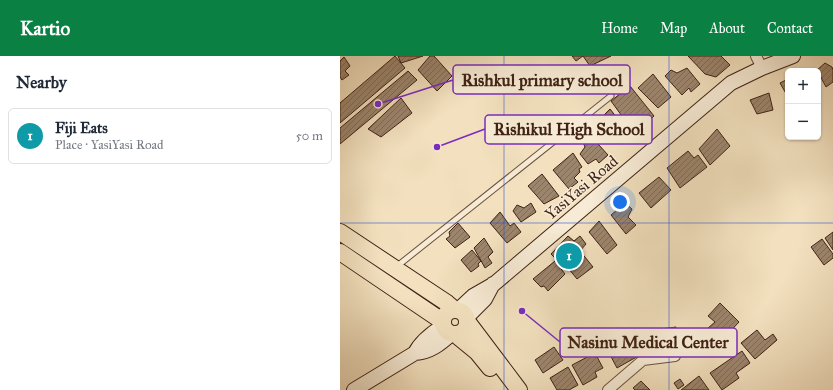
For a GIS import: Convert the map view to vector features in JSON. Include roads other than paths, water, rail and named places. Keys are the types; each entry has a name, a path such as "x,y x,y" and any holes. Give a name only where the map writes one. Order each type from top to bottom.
{"highway":[{"path":"340,232 396,268 461,314 519,390"},
{"path":"340,252 448,329 480,355 506,390"},
{"path":"448,329 446,313 461,314"},
{"path":"448,329 460,333 464,330 467,326 461,314"}],"main road":[{"name":"YasiYasi Road","path":"461,314 473,296 494,284 731,83 759,62 792,56"},
{"path":"354,390 415,353 424,353 436,347 448,329"}],"street":[{"path":"608,390 642,360 675,356"}],"lane":[{"path":"396,268 611,96"}],"place":[{"name":"Rishkul primary school","path":"378,104"},
{"name":"Rishikul High School","path":"437,147"},
{"name":"Fiji Eats","path":"569,256"},
{"name":"Nasinu Medical Center","path":"522,311"}]}
